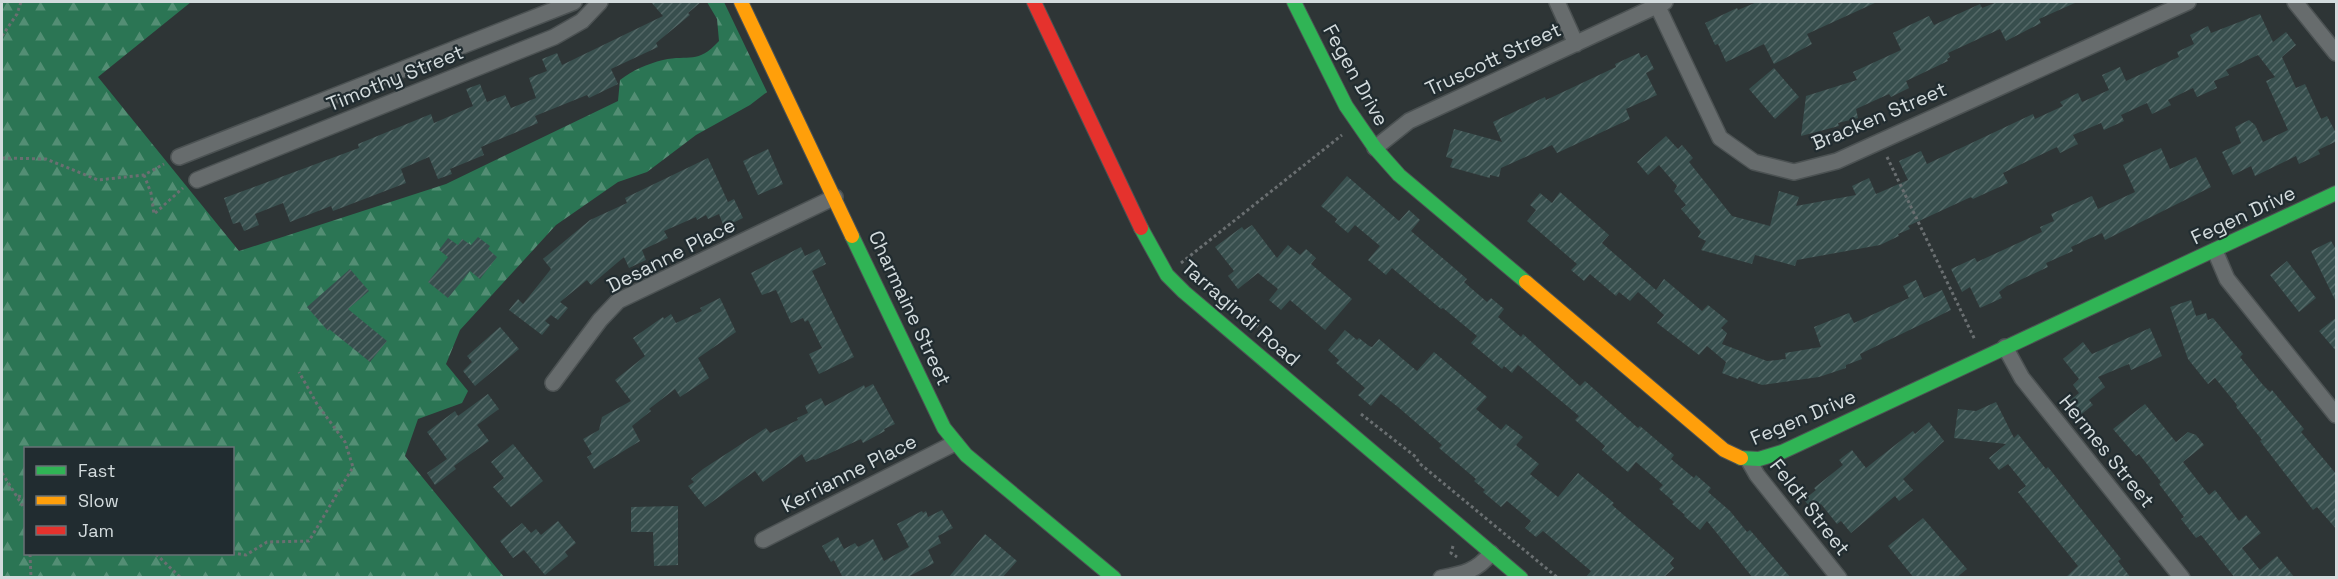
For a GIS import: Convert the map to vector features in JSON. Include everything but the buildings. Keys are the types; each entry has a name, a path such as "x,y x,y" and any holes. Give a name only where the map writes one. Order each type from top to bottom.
{"street":[{"name":"Timothy Street","path":"179,157 574,2"},
{"name":"Timothy Street","path":"197,180 554,37 582,21 600,2"},
{"name":"Charmaine Street","path":"741,2 935,410 955,443 971,459 1114,578"},
{"name":"Tarragindi Road","path":"1034,2 1151,249 1167,275 1184,292 1521,578"},
{"name":"Fegen Drive","path":"1294,2 1335,86 1375,148 1399,175 1724,450 1736,458 1749,461 1782,452 2337,193"},
{"path":"1557,2 1576,44"},
{"name":"Bracken Street","path":"1661,3 1720,138 1754,162 1794,172 1837,161 2188,2"},
{"path":"2295,2 2337,53"},
{"name":"Truscott Street","path":"1375,148 1409,121 1661,3"},
{"name":"Desanne Place","path":"554,383 605,314 618,301 835,197"},
{"path":"2215,251 2227,279 2337,415"},
{"name":"Hermes Street","path":"2005,347 2022,378 2182,578"},
{"name":"Kerrianne Place","path":"763,540 955,443"},
{"name":"Feldt Street","path":"1749,461 1757,475 1839,578"},
{"path":"1441,578 1470,572 1484,562 1491,553"}],"path":[{"path":"2,36 17,14 21,2"},
{"path":"1188,257 1344,133"},
{"path":"1887,156 1976,342"},
{"path":"2,158 45,159 98,180 144,175 179,157"},
{"path":"144,175 151,193 154,214 180,190 197,180"},
{"path":"1176,256 1287,351"},
{"path":"234,553 246,555 267,542 309,541 353,467 345,442 317,404 299,372"},
{"path":"1360,414 1416,457 1419,463 1558,578"},
{"path":"2,473 24,507"},
{"path":"18,496 24,498"},
{"path":"30,555 31,578"},
{"path":"157,555 181,578"}],"green space":[{"path":"2,2 191,2 98,77 239,251 446,184 618,101 620,80 630,73 663,60 699,56 719,41 717,19 707,2 724,2 767,92 750,105 696,135 647,172 618,182 556,225 460,330 446,364 468,391 462,403 418,419 405,456 504,577 2,577"}],"traffic: fast":[{"path":"1294,2 1346,106 1375,148 1399,175 1526,282"},
{"path":"1741,458 1759,459 1782,452 2336,193"},
{"path":"1141,228 1167,275 1184,292 1521,578"},
{"path":"852,236 944,428 966,455 1114,578"}],"traffic: slow":[{"path":"741,2 852,236"},
{"path":"1526,282 1724,450 1741,458"}],"traffic: jam":[{"path":"1034,2 1141,228"}]}
